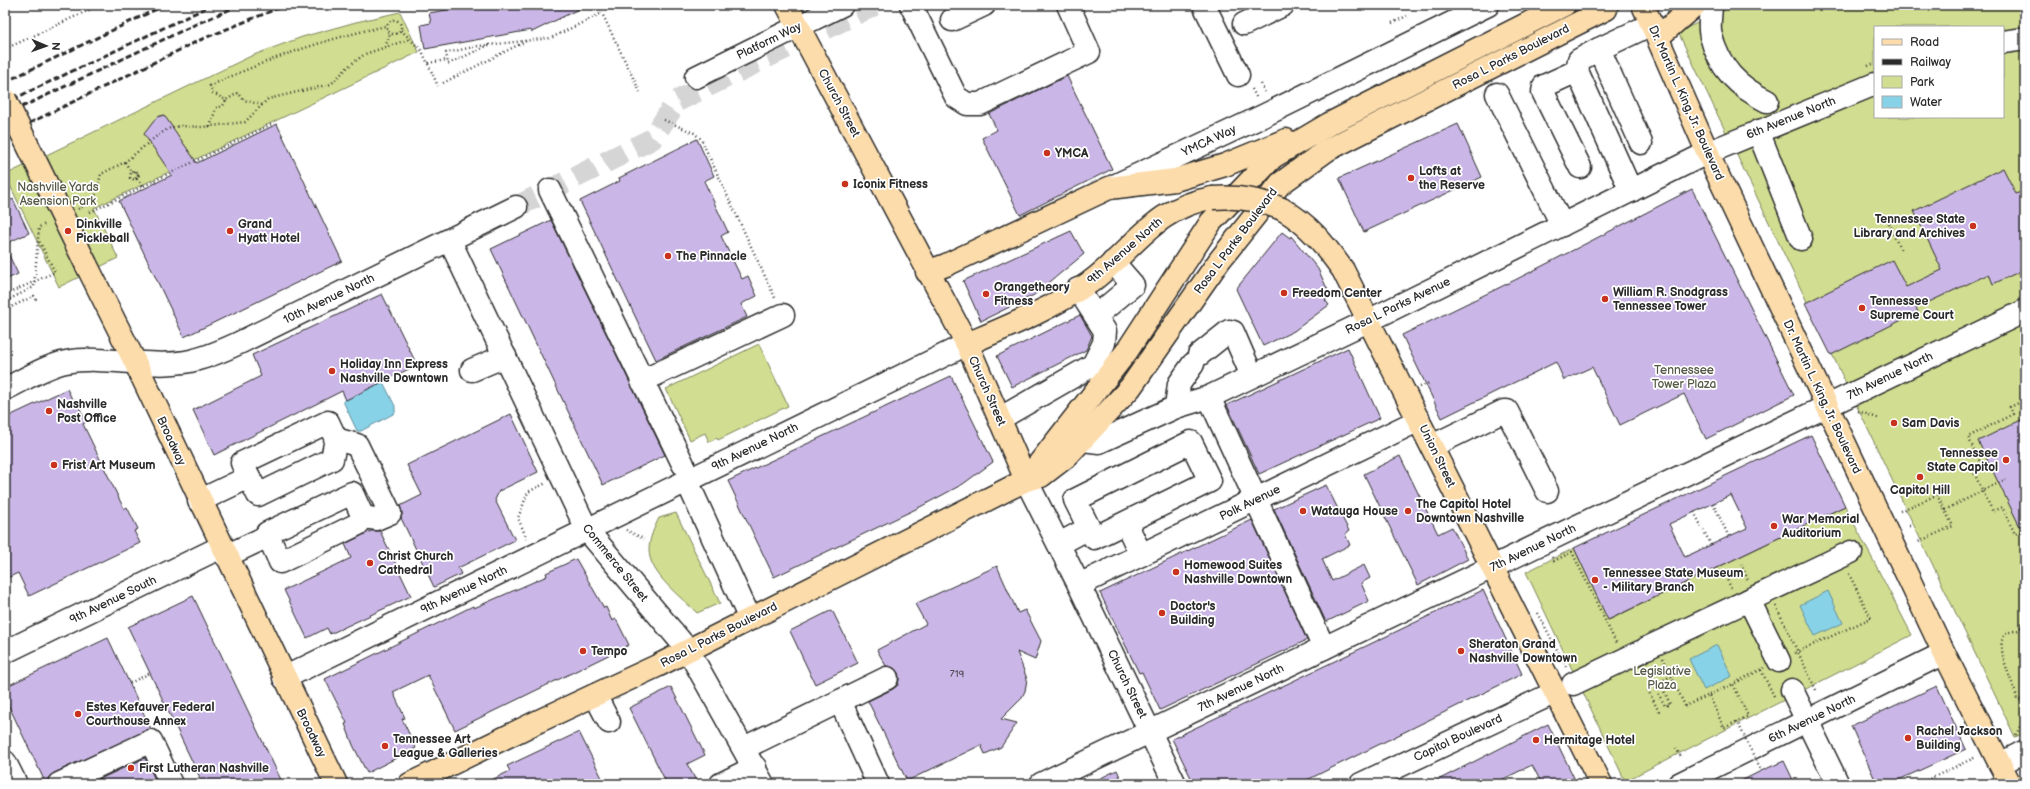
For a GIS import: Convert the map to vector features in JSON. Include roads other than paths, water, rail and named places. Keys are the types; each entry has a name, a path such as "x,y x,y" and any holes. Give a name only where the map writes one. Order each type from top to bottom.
{"main road":[{"name":"Church Street","path":"787,5 927,272 967,344 1026,480"},
{"name":"Rosa L Parks Boulevard","path":"1026,480 1126,351 1211,222 1274,158 1329,124 1564,5"},
{"path":"1650,20 1694,5"},
{"name":"Rosa L Parks Boulevard","path":"410,784 688,650 1026,480 1041,476 1050,470 1083,440 1130,388 1219,261 1280,184 1327,150 1606,9"},
{"name":"Dr. Martin L. King, Jr. Boulevard","path":"1650,20 1707,153 1826,406 1944,653 2010,784"},
{"name":"Broadway","path":"5,99 135,362 223,551 336,784"},
{"path":"1109,188 1182,178 1225,165 1329,124"},
{"name":"YMCA Way","path":"927,272 946,265 1109,188"},
{"name":"Union Street","path":"1212,198 1233,196 1268,203 1282,210 1305,224 1326,246 1343,270 1370,320 1493,568 1572,684 1601,784"},
{"name":"9th Avenue North","path":"967,344 1035,315 1088,283 1113,262 1140,235 1165,217 1197,201 1212,198"}],"street":[{"name":"Platform Way","path":"696,77 842,5"},
{"path":"911,5 956,97 967,104 980,104 1089,52 1068,5"},
{"path":"952,20 984,5"},
{"path":"1204,5 1238,75"},
{"path":"1244,24 1283,5"},
{"name":"YMCA Way","path":"1109,188 1265,115 1488,5"},
{"path":"1711,5 1710,35 1726,70 1748,92 1767,102"},
{"path":"1631,191 1577,71 1579,60 1650,20"},
{"path":"2004,42 2025,39"},
{"path":"1599,49 1641,143"},
{"path":"1577,71 1544,86 1543,92 1580,167"},
{"name":"6th Avenue North","path":"1707,153 1874,84"},
{"path":"1497,94 1562,225"},
{"path":"1758,131 1801,239"},
{"name":"Rosa L Parks Avenue","path":"1083,440 1099,442 1176,407 1209,397 1370,320 1707,153"},
{"path":"550,190 685,472 750,619"},
{"name":"10th Avenue North","path":"135,362 183,362 222,352 516,208"},
{"name":"Commerce Street","path":"450,241 587,530 688,650 759,776"},
{"path":"1096,316 1133,284 1113,262"},
{"path":"999,419 1093,365 1104,344 1105,331 1078,289"},
{"name":"7th Avenue North","path":"1041,784 1493,568 1826,406 2025,312"},
{"path":"642,381 784,315"},
{"path":"1176,407 1179,384 1196,360 1229,331 1233,332 1252,376"},
{"name":"9th Avenue North","path":"284,678 587,530 685,472 967,344"},
{"path":"472,370 505,356"},
{"path":"5,389 65,362 96,360 135,362"},
{"path":"1209,397 1324,648"},
{"path":"1432,446 1504,410 1507,411 1547,490"},
{"name":"Polk Avenue","path":"1079,585 1419,420"},
{"path":"328,422 336,439 332,458 258,495 242,463 328,422"},
{"path":"268,536 280,562 358,524 363,517 376,519 390,513 357,444 336,439"},
{"path":"1191,442 1210,481 1094,538 1089,528 1075,500 1191,442"},
{"name":"Church Street","path":"1026,480 1079,585 1175,784"},
{"path":"202,506 252,483"},
{"name":"9th Avenue South","path":"5,652 223,551 268,536 267,533 352,493 363,517"},
{"path":"1126,523 1141,555"},
{"path":"1058,544 1089,528"},
{"name":"Capitol Boulevard","path":"1361,784 1846,554"},
{"path":"1749,600 1779,661"},
{"name":"6th Avenue North","path":"1679,784 1944,653"},
{"path":"744,748 887,678"},
{"path":"595,695 609,722"},
{"path":"1784,695 1808,721 1838,784"},
{"path":"840,701 878,784"},
{"path":"59,784 151,742 171,784"},
{"path":"2000,764 2025,751"},
{"path":"5,762 16,784"},
{"path":"721,784 759,776"}],"water":[{"path":"383,382 395,406 395,413 361,431 357,431 343,401"},
{"path":"1828,591 1843,623 1815,636 1800,605"},
{"path":"1717,645 1732,676 1704,690 1689,659"}],"tunnel":[{"path":"516,207 652,139 677,101 874,5"}],"railway":[{"path":"5,82 165,5"},
{"path":"5,103 212,5"},
{"path":"5,115 194,25 240,5"},
{"path":"5,135 200,40 286,5"}],"place":[{"name":"YMCA","path":"1047,153"},
{"name":"Lofts at the Reserve","path":"1411,178"},
{"name":"Iconix Fitness","path":"845,184"},
{"name":"Tennessee State Library and Archives","path":"1973,226"},
{"name":"Dinkville Pickleball","path":"68,231"},
{"name":"Grand Hyatt Hotel","path":"230,231"},
{"name":"The Pinnacle","path":"668,256"},
{"name":"Freedom Center","path":"1284,293"},
{"name":"Orangetheory Fitness","path":"986,294"},
{"name":"William R. Snodgrass Tennessee Tower","path":"1605,299"},
{"name":"Tennessee Supreme Court","path":"1862,308"},
{"name":"Holiday Inn Express Nashville Downtown","path":"332,371"},
{"name":"Nashville Post Office","path":"49,411"},
{"name":"Sam Davis","path":"1894,423"},
{"name":"Tennessee State Capitol","path":"2006,460"},
{"name":"Frist Art Museum","path":"54,465"},
{"name":"Capitol Hill","path":"1920,477"},
{"name":"Watauga House","path":"1303,511"},
{"name":"The Capitol Hotel Downtown Nashville","path":"1408,511"},
{"name":"War Memorial Auditorium","path":"1774,526"},
{"name":"Christ Church Cathedral","path":"370,563"},
{"name":"Homewood Suites Nashville Downtown","path":"1176,572"},
{"name":"Tennessee State Museum - Military Branch","path":"1595,580"},
{"name":"Doctor's Building","path":"1162,613"},
{"name":"Tempo","path":"583,651"},
{"name":"Sheraton Grand Nashville Downtown","path":"1461,651"},
{"name":"Estes Kefauver Federal Courthouse Annex","path":"78,714"},
{"name":"Rachel Jackson Building","path":"1908,738"},
{"name":"Hermitage Hotel","path":"1536,740"},
{"name":"Tennessee Art League & Galleries","path":"385,746"},
{"name":"First Lutheran Nashville","path":"131,768"}],"park label":[{"name":"Nashville Yards Asension Park","path":"58,194"},
{"name":"Tennessee Tower Plaza","path":"1684,377"},
{"name":"Legislative Plaza","path":"1662,678"}]}
